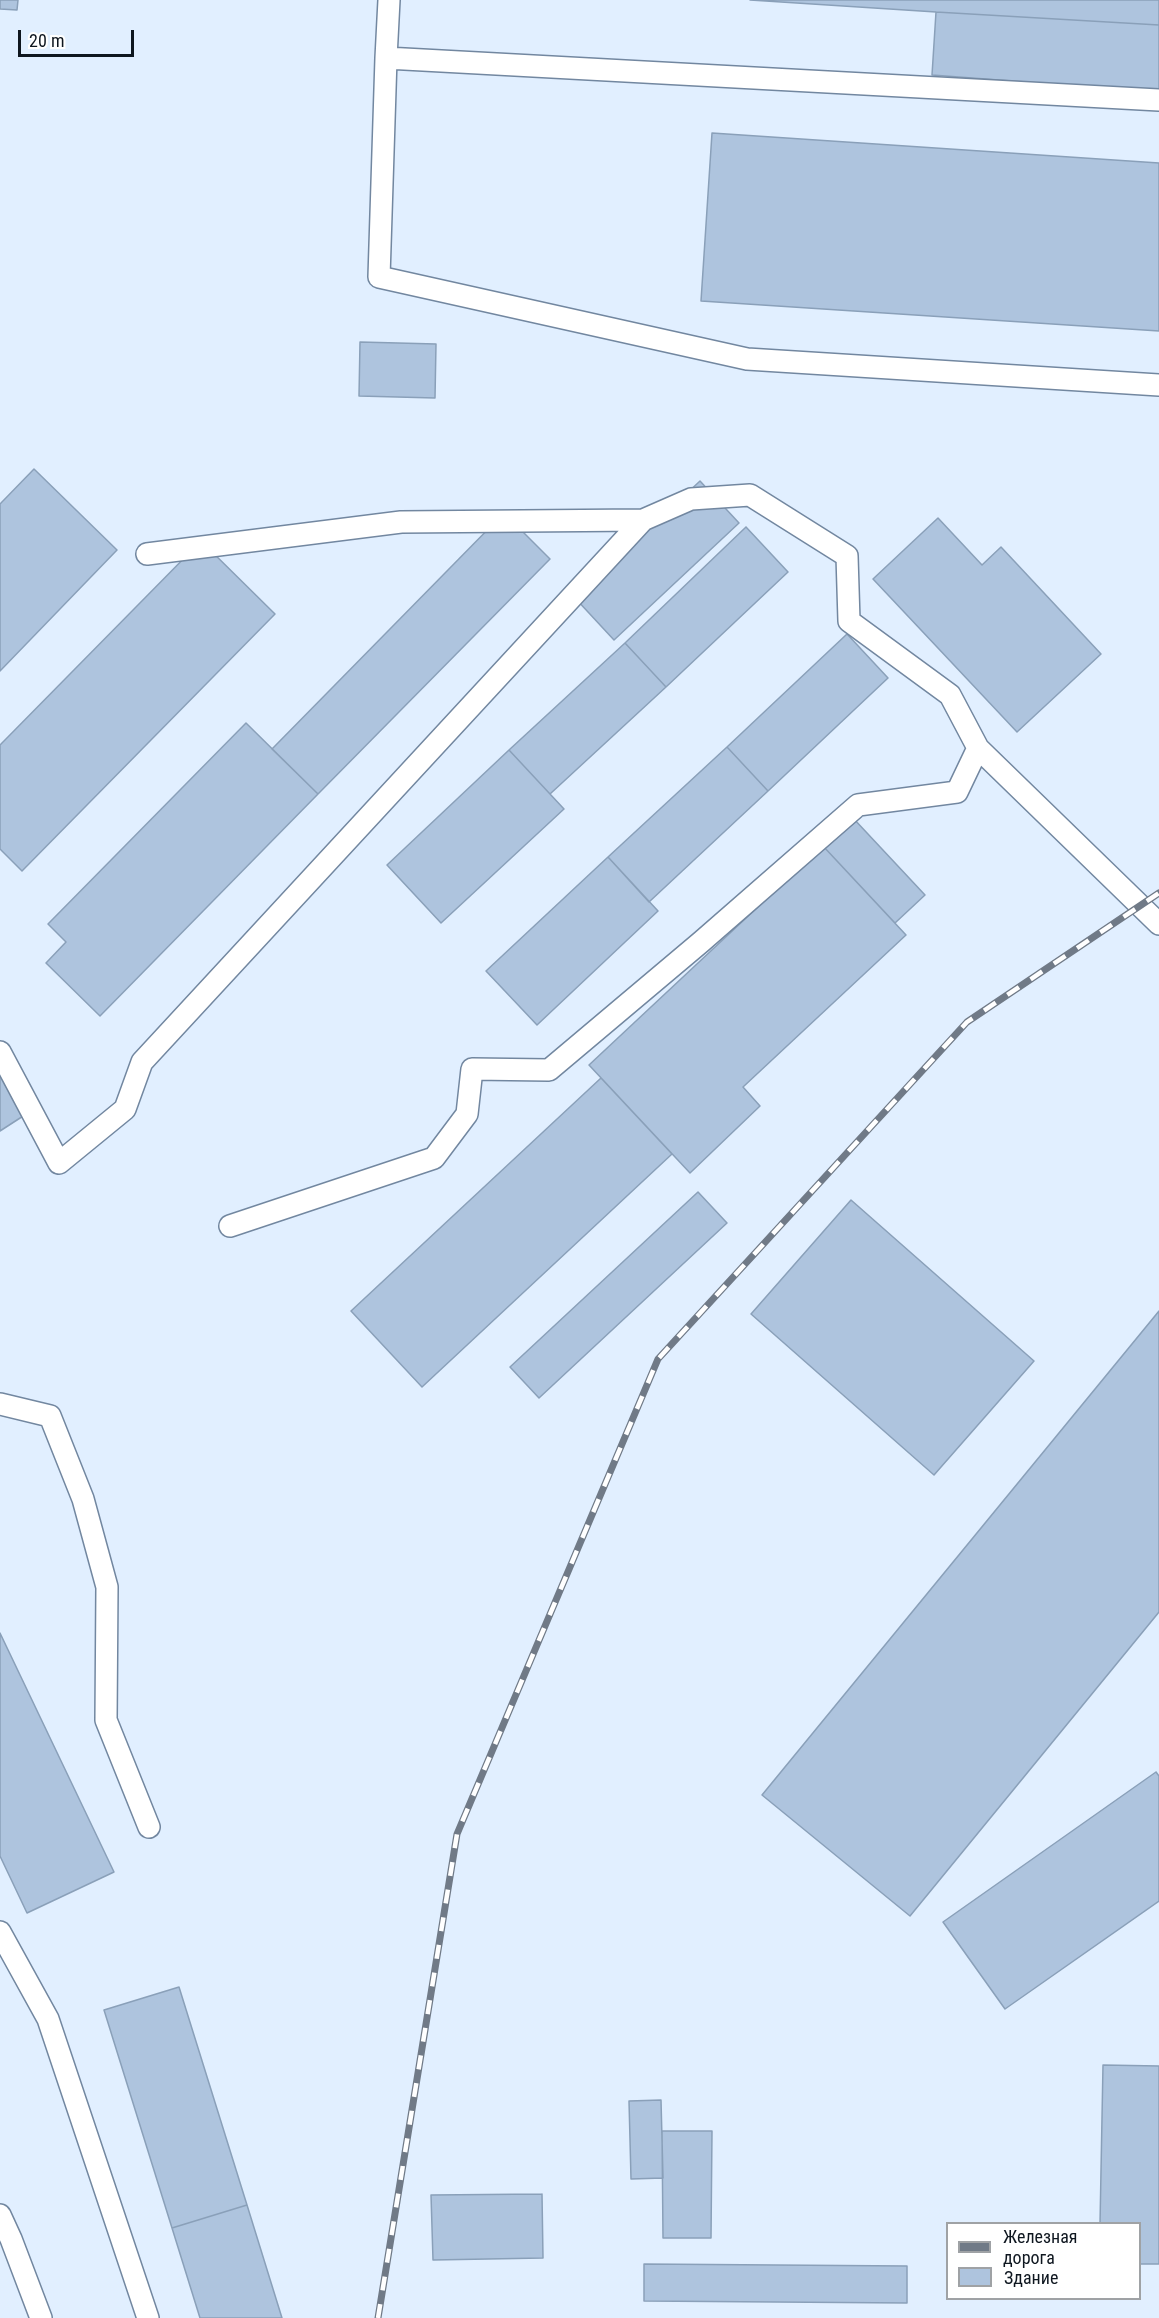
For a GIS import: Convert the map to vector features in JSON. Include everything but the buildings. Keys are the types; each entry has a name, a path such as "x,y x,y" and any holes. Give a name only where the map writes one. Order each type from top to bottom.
{"lane":[{"path":"388,0 379,277 747,359 1159,385"},
{"path":"386,58 1159,100"},
{"path":"147,554 401,522 643,520 691,499 750,495 847,556 849,621 950,695 978,748 1159,924"},
{"path":"0,1052 59,1163 125,1109 142,1062 643,520"},
{"path":"230,1226 434,1158 466,1114 472,1069 549,1070 858,805 957,792 978,748"},
{"path":"0,1404 50,1416 83,1499 107,1587 106,1720 149,1827"},
{"path":"0,1932 48,2019 148,2318"},
{"path":"0,2215 41,2318"}],"railway":[{"path":"378,2318 457,1834 658,1359 967,1022 1159,893"}]}
